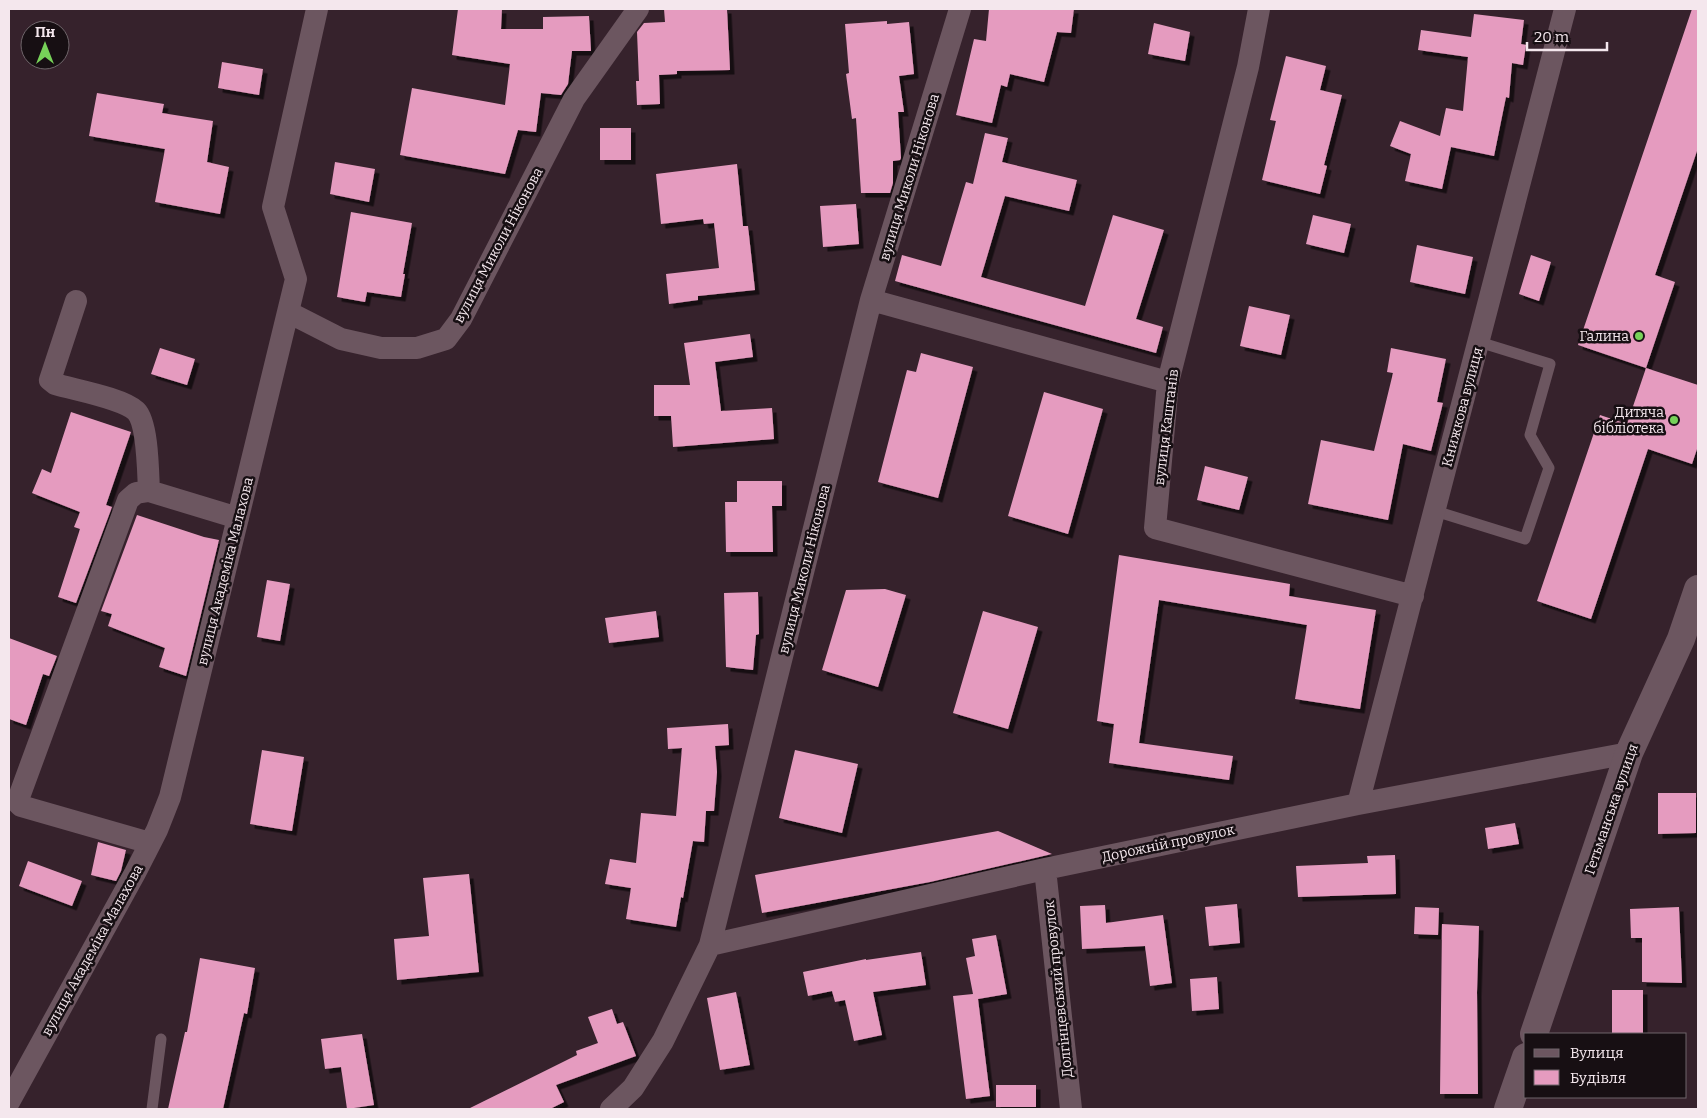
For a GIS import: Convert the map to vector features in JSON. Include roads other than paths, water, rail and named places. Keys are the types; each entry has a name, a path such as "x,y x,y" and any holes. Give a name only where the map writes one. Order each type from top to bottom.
{"street":[{"name":"вулиця Академіка Малахова","path":"9,1102 150,843 170,796 296,280 273,206 317,9"},
{"name":"вулиця Миколи Ніконова","path":"288,312 340,339 380,348 417,348 446,339 461,319 574,99 638,9"},
{"name":"вулиця Миколи Ніконова","path":"611,1109 633,1088 663,1042 710,945 871,300 960,9"},
{"name":"вулиця Каштанів","path":"1259,9 1248,67 1168,382 1154,528 1413,596"},
{"name":"Книжкова вулиця","path":"1358,804 1565,9"},
{"path":"871,300 1168,382"},
{"path":"76,301 50,380 55,384 120,402 136,412 142,423 149,491"},
{"path":"150,843 20,806 18,803 19,796 128,500 136,493 149,491 238,518"},
{"name":"Гетьманська вулиця","path":"1534,1033 1629,753 1690,638 1698,588"},
{"name":"Дорожній провулок","path":"710,945 1045,869 1358,804 1629,753"},
{"name":"Долгінцевський провулок","path":"1045,869 1071,1109"},
{"path":"1508,1109 1524,1063"}],"lane":[{"path":"1435,511 1525,539 1549,468 1530,435 1550,364 1479,342"},
{"path":"152,1109 161,1039"}],"place":[{"name":"Галина","path":"1639,336"},
{"name":"Дитяча бібліотека","path":"1674,420"}]}
